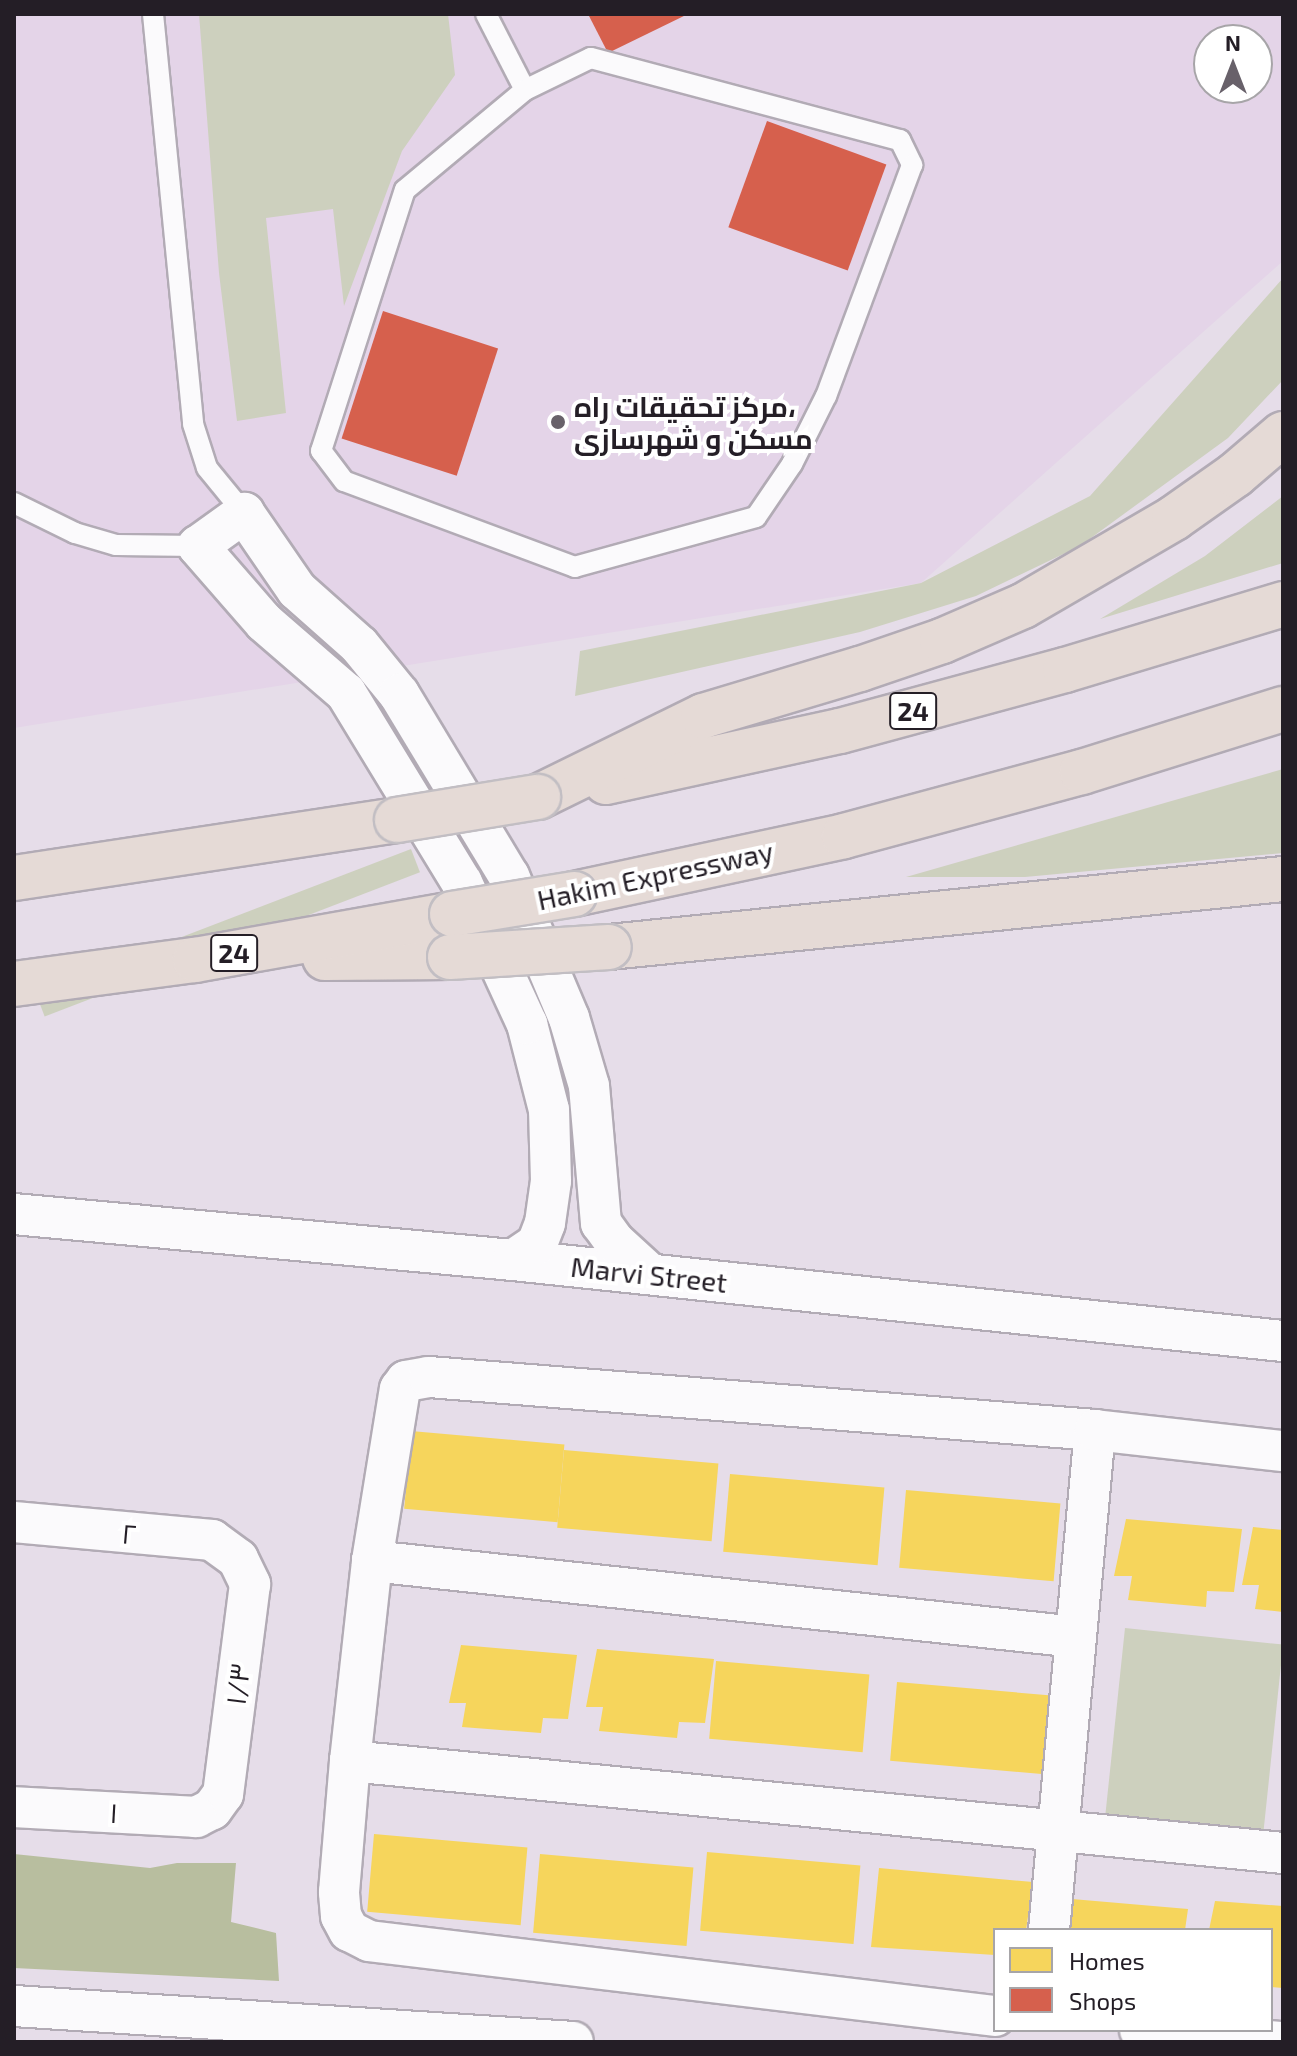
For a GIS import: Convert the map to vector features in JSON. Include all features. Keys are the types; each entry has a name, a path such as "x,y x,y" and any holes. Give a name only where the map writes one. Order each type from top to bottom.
{"highway":[{"path":"538,797 703,716 942,641 1023,606 1174,518 1235,475 1283,434"},
{"name":"24","path":"14,878 538,797 840,731 1065,670 1283,604"},
{"name":"Hakim Expressway","path":"14,984 195,960 574,894 844,836 1082,772 1283,709"},
{"path":"1082,772 1283,723"},
{"path":"195,960 450,957 609,947 1283,879"}],"street":[{"path":"513,1260 537,1244 545,1223 551,1181 549,1110 527,1024 462,883 346,693 264,622 198,546 244,513 297,590 359,645 399,694 509,876 569,1018 589,1086 601,1223 615,1242 650,1274"},
{"path":"264,622 297,590"},
{"name":"Marvi Street","path":"14,1214 513,1260 1283,1341"},
{"path":"993,2016 369,1941 349,1931 340,1904 350,1761 372,1561 396,1398 406,1381 415,1378 1095,1430 1283,1451"},
{"path":"1049,1928 1095,1430"},
{"name":"۲","path":"14,1522 212,1540 238,1559"},
{"name":"۱/۳","path":"212,1809 223,1794 250,1584 238,1559"},
{"path":"372,1561 1076,1637"},
{"path":"350,1761 1283,1853"},
{"name":"۱","path":"14,1807 196,1817 212,1809"},
{"path":"14,2006 573,2042"},
{"path":"1163,2032 1280,2042"}],"lane":[{"path":"153,14 193,424 207,468 244,513"},
{"path":"486,14 525,90"},
{"path":"591,58 900,140 912,165 826,396 792,464 756,517 575,567 344,481 321,451 405,190 525,90 591,58"},
{"path":"14,503 75,533 116,545 198,546"}],"shaded area":[{"name":"مرکز تحقیقات راه، مسکن و شهرسازی","path":"14,14 1283,14 1283,261 921,583 14,728"}],"green space":[{"path":"199,14 448,14 455,75 402,151 344,306 333,209 266,218 286,413 237,421 219,273"},
{"path":"1283,278 1283,380 1228,438 1080,546 976,596 860,632 575,696 580,651 921,583 1090,496"},
{"path":"1283,496 1283,563 1100,619 1205,556"},
{"path":"1283,769 1283,853 1025,877 906,877"},
{"path":"411,849 420,872 45,1016 36,993"},
{"path":"1125,1628 1283,1645 1263,1836 1105,1819"},
{"path":"14,1854 150,1868 177,1863 236,1863 231,1922 276,1933 279,1981 14,1968"}],"building: Homes":[{"path":"411,1431 564,1444 558,1522 404,1509"},
{"path":"564,1450 718,1464 712,1541 557,1528"},
{"path":"730,1474 884,1488 878,1565 723,1552"},
{"path":"906,1490 1060,1504 1054,1581 899,1568"},
{"path":"1126,1519 1242,1529 1234,1592 1207,1591 1206,1607 1128,1600 1132,1576 1114,1576"},
{"path":"1253,1527 1283,1530 1283,1612 1255,1609 1259,1585 1242,1585"},
{"path":"461,1645 577,1655 568,1719 543,1718 541,1733 462,1727 466,1703 449,1703"},
{"path":"597,1649 714,1659 705,1723 679,1722 677,1738 599,1731 603,1707 586,1707"},
{"path":"716,1661 869,1674 863,1752 709,1739"},
{"path":"897,1682 1051,1696 1045,1774 890,1761"},
{"path":"374,1834 527,1847 521,1925 367,1912"},
{"path":"707,1852 860,1865 854,1944 700,1931"},
{"path":"540,1854 693,1867 687,1946 533,1933"},
{"path":"879,1868 1033,1882 1026,1928 993,1928 993,1955 871,1947"},
{"path":"1072,1899 1188,1909 1185,1928 1066,1928"},
{"path":"1215,1901 1283,1906 1283,1988 1273,1987 1273,1928 1209,1928"}],"building: Shops":[{"path":"588,14 688,14 608,53"},
{"path":"767,121 886,164 848,271 728,227"},
{"path":"383,311 498,348 457,476 342,438"}],"place":[{"name":"مرکز تحقیقات راه، مسکن و شهرسازی","path":"558,422"}]}
